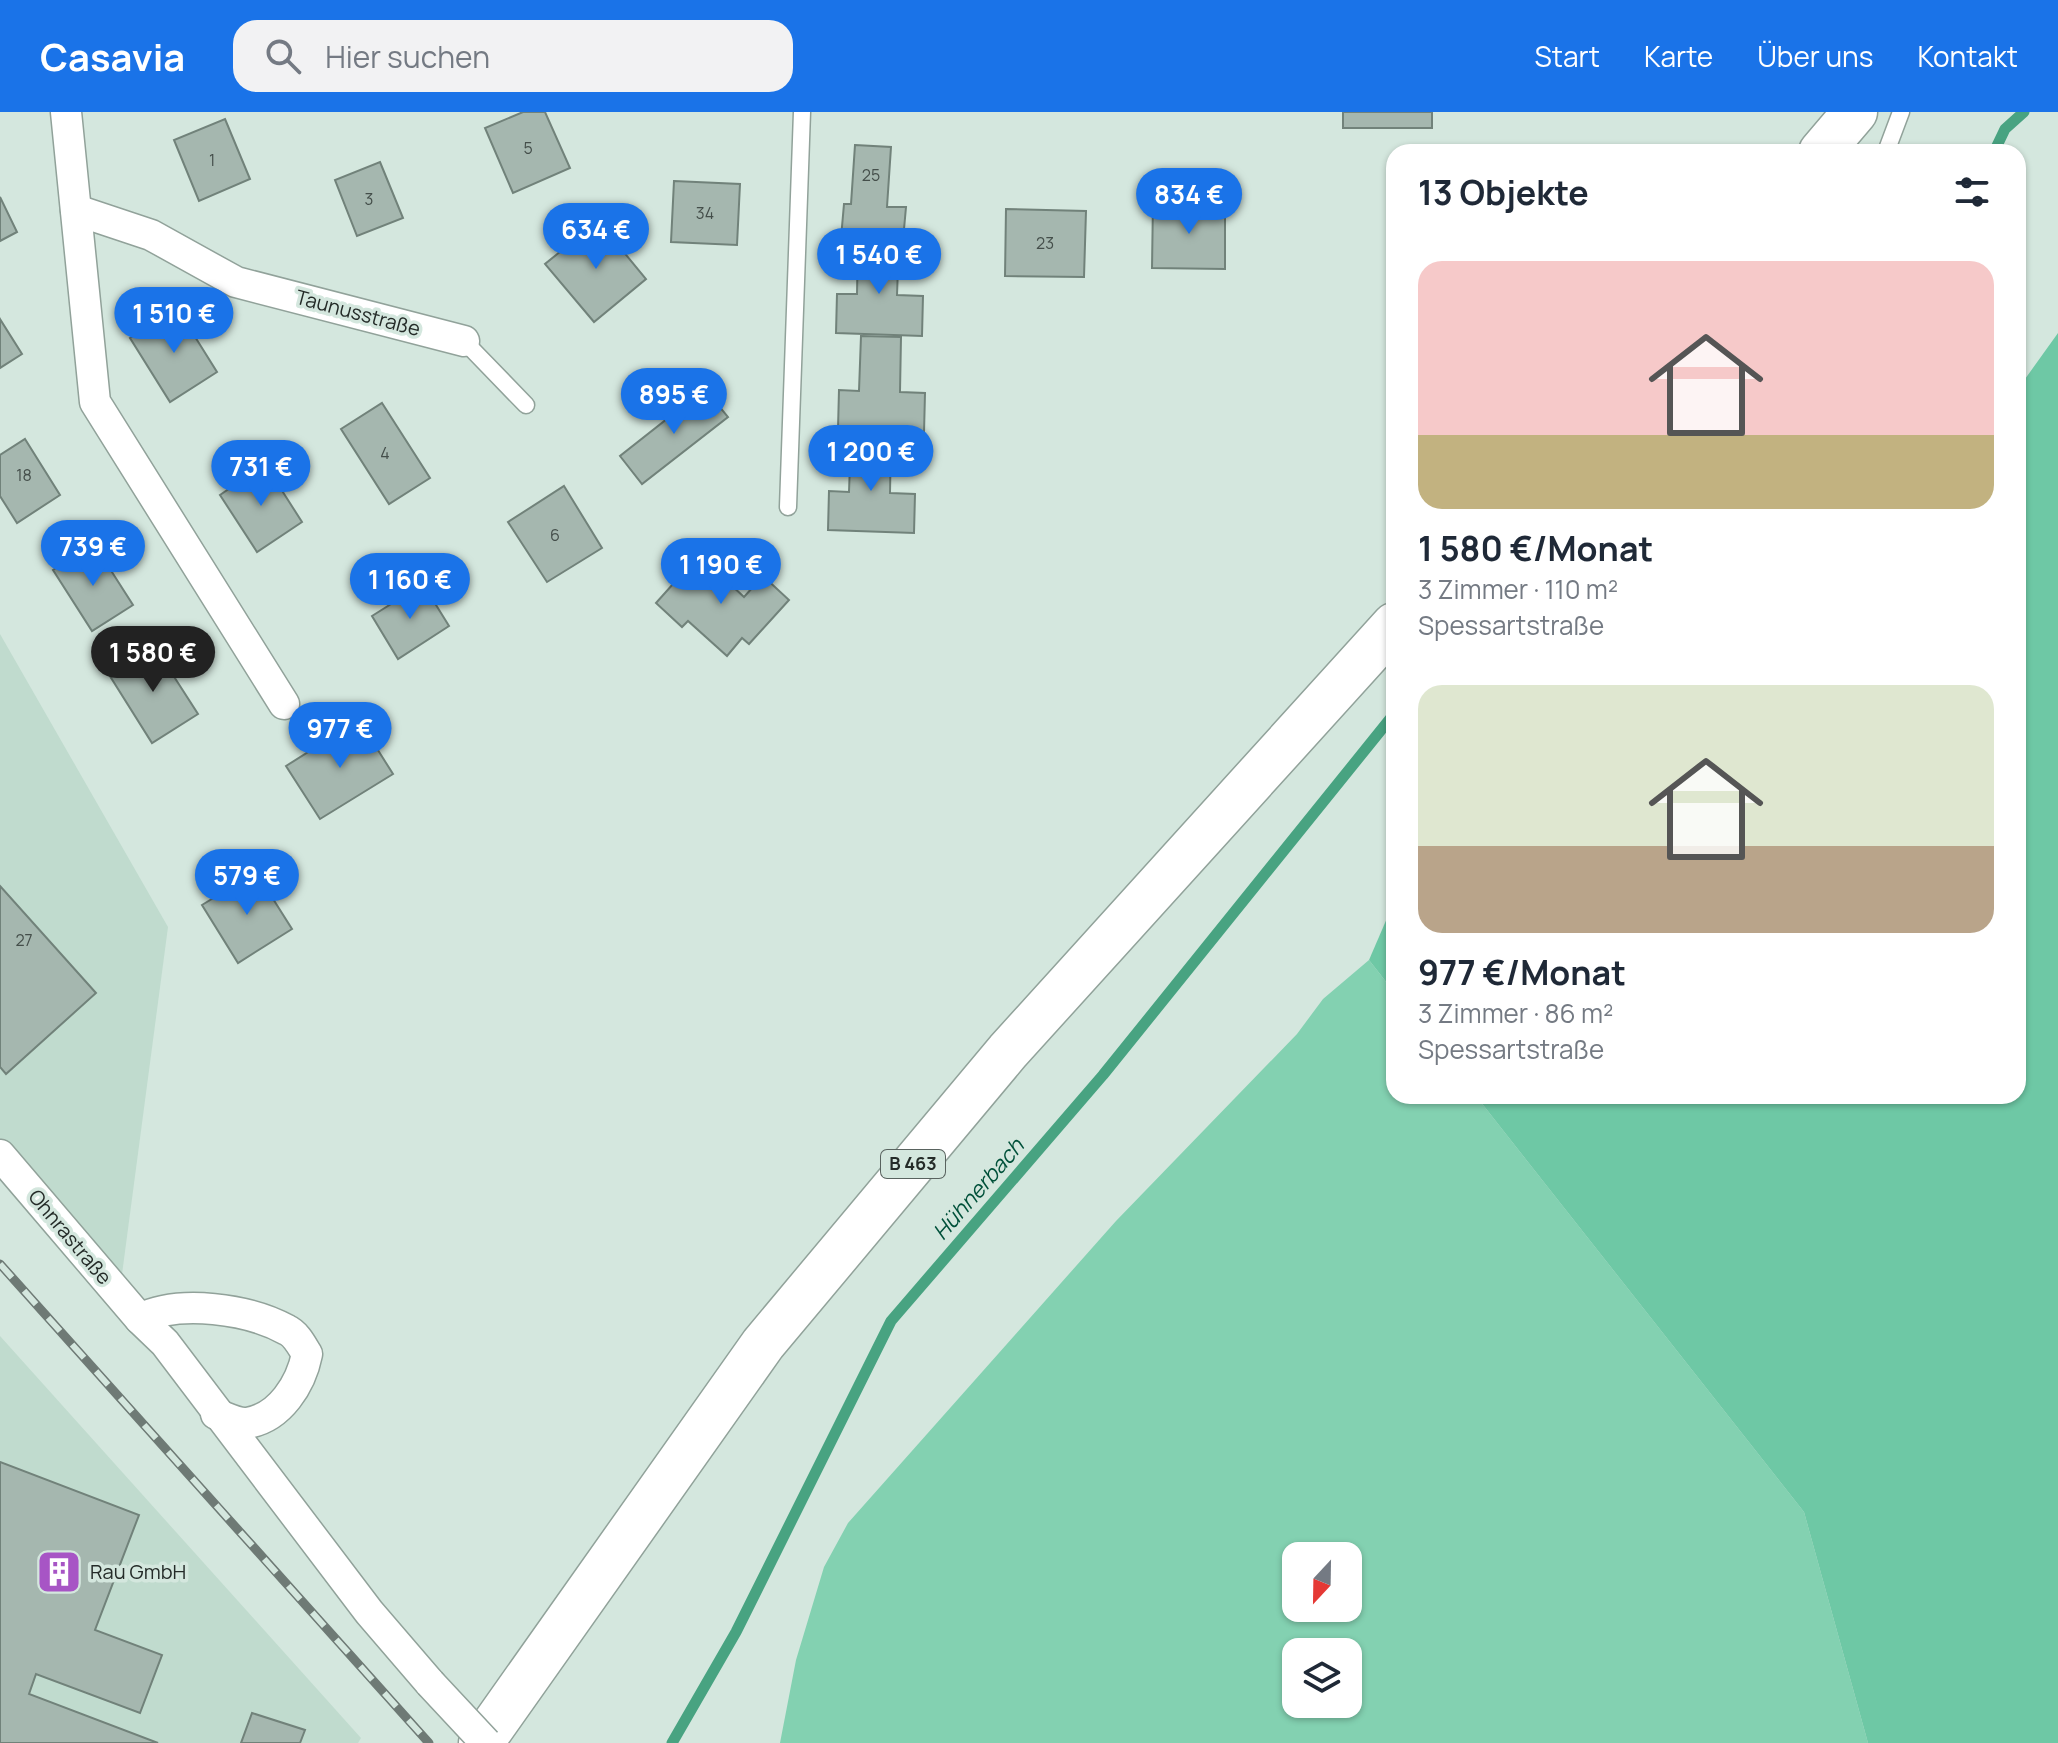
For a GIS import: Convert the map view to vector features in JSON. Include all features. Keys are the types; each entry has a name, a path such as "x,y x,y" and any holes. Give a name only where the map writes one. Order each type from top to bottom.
{"highway":[{"path":"1828,144 1855,112"},
{"name":"B 463","path":"483,1743 763,1344 1008,1051 1386,634"}],"street":[{"path":"66,112 95,402 284,704"},
{"name":"Taunusstraße","path":"76,210 151,235 236,282 464,341"},
{"name":"Ohnrastraße","path":"0,1155 140,1319 165,1343 369,1612 483,1743"},
{"path":"140,1319 157,1310 186,1308 250,1315 291,1331 307,1354 303,1374 283,1404 265,1417 244,1423 216,1414"}],"lane":[{"path":"788,507 802,112"},
{"path":"1889,144 1901,112"},
{"path":"464,341 526,405"}],"shaded area":[{"path":"0,634 168,927 117,1312 0,1170"},
{"path":"0,1336 361,1738 358,1743 0,1743"}],"green space":[{"path":"2058,333 2058,1743 1868,1743 1804,1512 1482,1104 2026,1104 2026,378"},
{"path":"1386,921 1386,982 1369,960"},
{"path":"1369,960 1386,982 1386,1104 1482,1104 1804,1512 1868,1743 780,1743 796,1660 824,1567 848,1523 1116,1221 1297,1034 1323,999"}],"building":[{"path":"523,112 545,112 570,168 513,193 485,128"},
{"path":"1343,112 1432,112 1432,128 1343,128"},
{"path":"225,119 250,179 199,201 174,140"},
{"path":"855,145 891,147 887,207 906,207 903,240 841,238 844,204 851,204"},
{"path":"380,162 403,218 357,236 335,180"},
{"path":"674,181 740,184 737,245 671,242"},
{"path":"0,197 17,232 0,241"},
{"path":"1153,202 1225,203 1225,269 1152,268"},
{"path":"1006,209 1086,211 1084,277 1005,276"},
{"path":"598,221 646,279 594,322 545,264"},
{"path":"858,239 899,241 897,295 923,296 922,336 836,333 837,294 857,294"},
{"path":"177,308 217,372 170,402 130,338"},
{"path":"0,319 22,354 0,368"},
{"path":"861,336 901,337 900,392 925,393 924,433 838,429 839,390 859,391"},
{"path":"705,389 728,417 642,484 620,456"},
{"path":"382,403 430,478 389,504 341,429"},
{"path":"851,437 891,438 890,493 915,494 914,533 828,530 829,491 849,492"},
{"path":"25,439 60,495 17,523 0,496 0,455"},
{"path":"265,464 302,522 257,552 220,495"},
{"path":"564,486 602,548 547,582 508,522"},
{"path":"94,544 133,605 92,631 53,570"},
{"path":"699,555 744,597 763,576 789,600 749,644 742,638 727,656 688,621 682,627 656,603"},
{"path":"423,584 449,626 398,659 372,616"},
{"path":"153,644 198,714 152,743 108,673"},
{"path":"359,720 393,774 320,819 286,766"},
{"path":"256,872 292,929 238,963 202,905"},
{"path":"0,886 96,993 6,1074 0,1067"},
{"name":"Rau GmbH","path":"0,1462 139,1515 95,1630 162,1655 140,1713 36,1674 29,1694 158,1743 0,1743"},
{"path":"252,1713 305,1730 300,1743 241,1743"}],"waterway":[{"name":"Hühnerbach","path":"1998,144 2005,129 2024,112"},
{"name":"Hühnerbach","path":"672,1743 736,1632 891,1321 1103,1075 1386,724"}],"railway":[{"path":"0,1264 429,1743"}],"place":[{"name":"Rau GmbH","path":"59,1572"}]}
